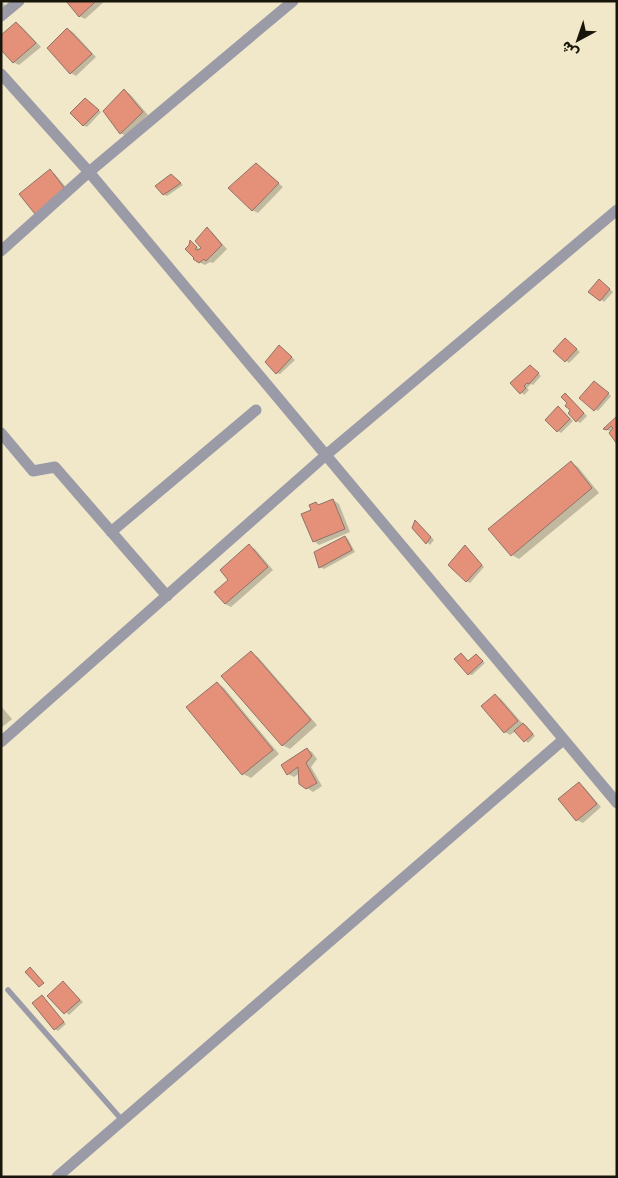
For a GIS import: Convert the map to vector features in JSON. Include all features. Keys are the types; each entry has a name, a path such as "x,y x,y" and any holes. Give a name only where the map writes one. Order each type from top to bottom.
{"street":[{"path":"1,16 19,1"},
{"path":"1,251 90,172 293,1"},
{"path":"1,74 90,172 617,803"},
{"path":"1,742 326,455 617,210"},
{"path":"111,532 256,410"},
{"path":"1,433 33,471 55,467 167,596"},
{"path":"57,1177 563,740"}],"lane":[{"path":"8,990 122,1120"}],"building":[{"path":"66,1 96,1 79,17"},
{"path":"16,22 36,43 13,63 1,50 1,35"},
{"path":"67,28 92,54 70,74 47,48"},
{"path":"124,89 143,112 120,134 103,111"},
{"path":"85,98 99,110 83,126 70,113"},
{"path":"256,163 279,183 252,211 228,188"},
{"path":"50,169 65,189 35,214 19,194"},
{"path":"171,174 181,183 163,195 155,186"},
{"path":"207,227 222,245 206,261 204,259 199,263 185,249 189,245 190,240 197,247 195,249 201,248 195,241"},
{"path":"599,279 610,289 600,301 588,292"},
{"path":"565,338 577,349 565,362 553,351"},
{"path":"279,345 292,357 276,374 265,362"},
{"path":"530,365 539,373 529,384 527,383 524,386 526,388 520,394 510,383"},
{"path":"594,381 609,393 594,411 579,398"},
{"path":"565,393 584,413 576,422 568,413 570,411 565,406 567,403 561,397"},
{"path":"558,406 570,419 557,432 545,420"},
{"path":"617,416 617,444 609,433 613,428 611,426 607,430 603,429"},
{"path":"571,461 592,488 511,556 488,529"},
{"path":"333,499 345,529 313,542 301,514 311,510 309,505 316,502 318,505"},
{"path":"415,520 431,537 426,544 412,528"},
{"path":"345,536 352,550 319,568 314,552"},
{"path":"249,544 268,567 225,604 214,592 228,580 220,570"},
{"path":"465,545 482,565 466,582 448,565"},
{"path":"251,651 311,720 282,746 221,676"},
{"path":"461,653 468,661 476,654 483,661 468,675 454,659"},
{"path":"217,682 273,750 242,775 186,707"},
{"path":"495,694 518,721 504,733 481,706"},
{"path":"523,723 533,734 524,742 514,731"},
{"path":"307,748 312,756 306,763 317,783 306,789 299,784 298,767 287,775 281,765"},
{"path":"579,782 597,804 576,821 558,799"},
{"path":"30,967 44,983 39,987 25,972"},
{"path":"63,981 80,1000 64,1014 47,996"},
{"path":"42,995 64,1022 54,1030 32,1003"}]}
